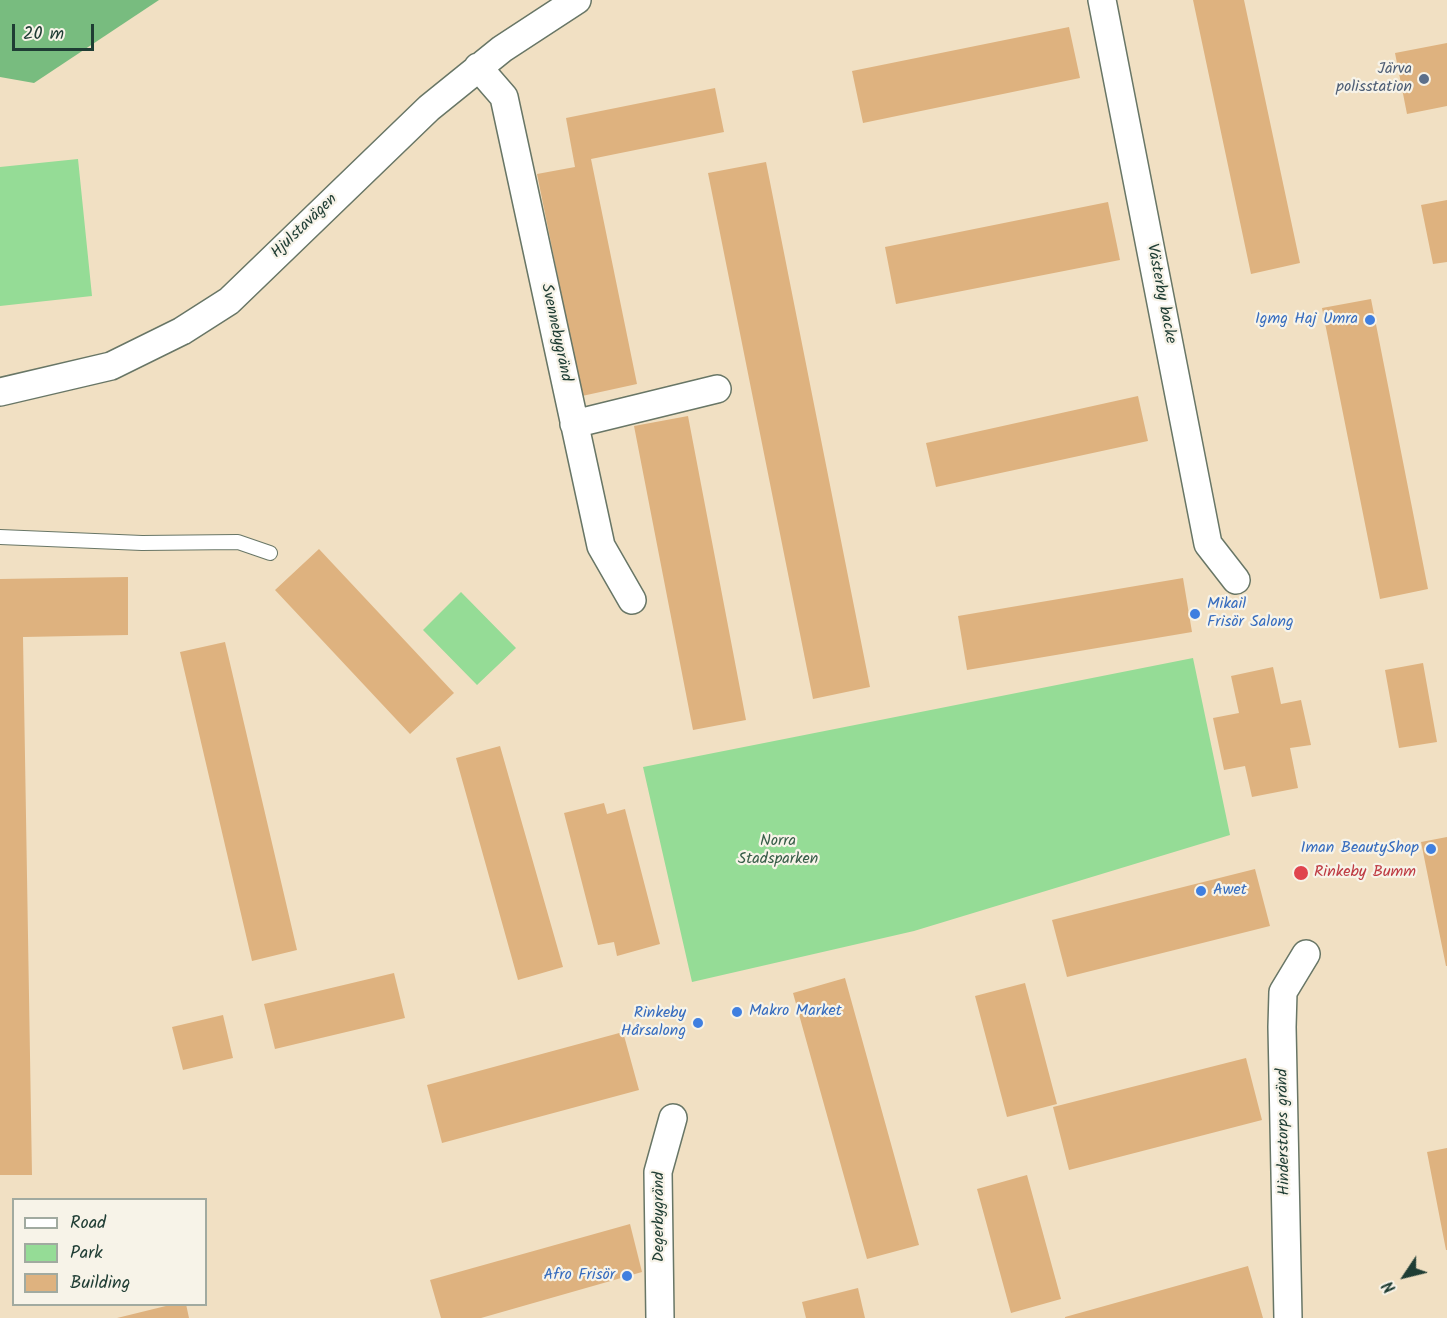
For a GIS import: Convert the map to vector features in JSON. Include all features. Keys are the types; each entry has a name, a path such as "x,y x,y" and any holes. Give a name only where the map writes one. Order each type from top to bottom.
{"street":[{"name":"Hjulstavägen","path":"0,392 111,366 182,331 229,301 429,108 478,67 577,0"},
{"name":"Västerby backe","path":"1102,0 1208,544 1236,580"},
{"name":"Svennebygränd","path":"478,67 504,97 601,546 632,600"},
{"path":"574,424 717,389"},
{"name":"Hinderstorps gränd","path":"1288,1318 1283,992 1306,954"},
{"name":"Degerbygränd","path":"660,1318 658,1172 673,1119"}],"lane":[{"path":"0,537 142,543 238,542 270,553"}],"green space":[{"path":"0,0 159,0 34,83 0,77"},
{"path":"78,159 92,296 0,306 0,167"},
{"path":"461,592 516,648 477,685 423,630"},
{"name":"Norra Stadsparken","path":"1193,658 1230,835 914,931 692,982 643,767"}],"building":[{"path":"1193,0 1244,0 1300,263 1251,274"},
{"path":"1069,27 1080,78 863,123 852,71"},
{"name":"Järva polisstation","path":"1447,43 1447,106 1407,114 1395,53"},
{"path":"715,88 724,132 591,159 637,384 582,396 537,174 575,167 566,118"},
{"path":"766,162 870,687 813,699 708,173"},
{"path":"1447,200 1447,262 1433,264 1421,205"},
{"path":"1108,202 1120,260 896,304 885,247"},
{"path":"1371,299 1428,589 1380,599 1322,308"},
{"path":"1138,396 1148,441 936,487 926,443"},
{"path":"688,416 746,720 693,730 634,426"},
{"path":"319,549 454,693 410,734 275,590"},
{"path":"128,577 128,635 23,637 32,1175 0,1175 0,579"},
{"path":"1183,578 1192,632 967,670 958,616"},
{"path":"225,642 297,950 252,961 180,652"},
{"path":"1423,663 1437,742 1399,748 1385,670"},
{"path":"1273,667 1281,704 1301,700 1311,745 1290,748 1298,788 1252,797 1245,766 1224,770 1213,718 1239,713 1231,676"},
{"path":"500,746 563,967 518,980 456,758"},
{"path":"604,803 607,814 625,809 660,944 617,956 614,942 598,945 564,813"},
{"path":"1447,837 1447,966 1446,966 1421,842"},
{"path":"1255,869 1270,926 1067,977 1052,920"},
{"path":"394,973 405,1018 275,1049 264,1004"},
{"path":"845,978 919,1245 867,1259 793,993"},
{"path":"1025,983 1057,1104 1007,1117 975,996"},
{"path":"223,1015 233,1058 183,1070 172,1027"},
{"path":"623,1032 639,1090 442,1143 427,1085"},
{"path":"1246,1058 1262,1120 1069,1170 1053,1107"},
{"path":"1447,1148 1447,1250 1446,1250 1427,1152"},
{"path":"1027,1175 1061,1299 1011,1313 977,1189"},
{"path":"630,1224 642,1272 481,1318 441,1318 430,1280"},
{"path":"1248,1266 1263,1318 1065,1318 1065,1317"},
{"path":"858,1288 865,1318 806,1318 802,1302"},
{"path":"166,1306 186,1306 189,1318 117,1318"}],"place":[{"name":"Järva polisstation","path":"1424,79"},
{"name":"Igmg Haj Umra","path":"1370,320"},
{"name":"Mikail Frisör Salong","path":"1195,614"},
{"name":"Iman BeautyShop","path":"1431,849"},
{"name":"Rinkeby Bumm","path":"1301,873"},
{"name":"Awet","path":"1201,891"},
{"name":"Makro Market","path":"737,1012"},
{"name":"Rinkeby Hårsalong","path":"698,1023"},
{"name":"Afro Frisör","path":"627,1276"}]}
